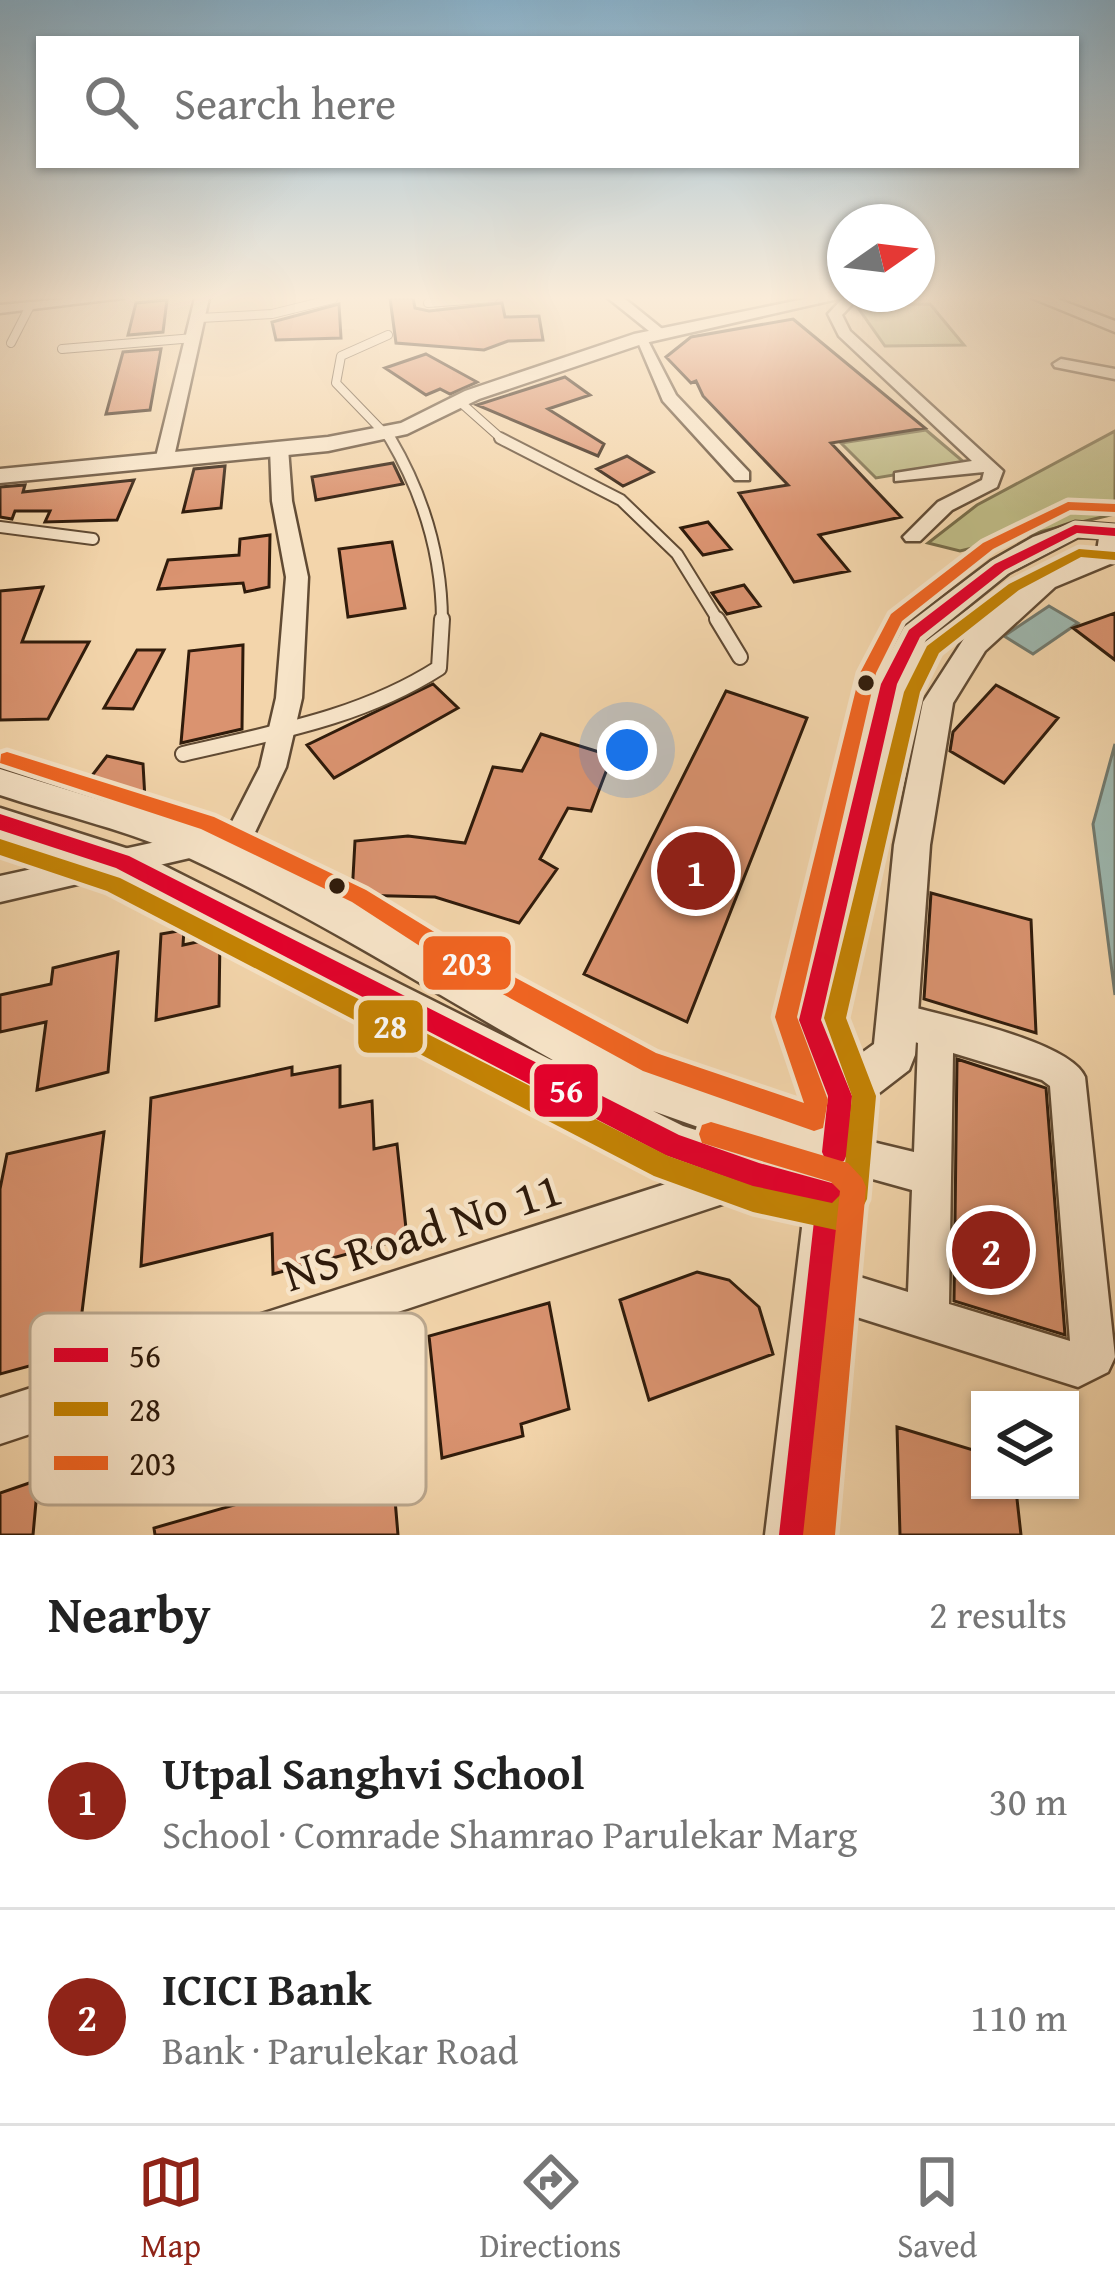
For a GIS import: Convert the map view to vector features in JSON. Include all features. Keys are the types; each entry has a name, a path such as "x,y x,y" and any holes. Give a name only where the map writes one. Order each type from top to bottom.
{"street":[{"path":"166,457 187,370"},
{"path":"0,476 279,448 387,432 550,370"},
{"path":"661,370 669,397 742,476"},
{"path":"885,370 994,471 990,483 945,506 913,537"},
{"path":"0,889 122,862 212,852 273,767 289,698 297,577 282,501 279,448"},
{"path":"902,476 989,464"},
{"path":"795,1535 821,1286 859,1169 840,1096 810,1020 889,684 914,634 952,602 1042,542 1075,530 1112,540"},
{"path":"840,1096 894,1055 911,844 938,702 974,644 1046,581 1112,540"},
{"path":"0,782 212,852 349,918 442,976 640,1085 762,1127 859,1169"},
{"path":"0,822 122,862 674,1146 758,1176 859,1169 932,1176"},
{"path":"821,1286 1078,1365 1088,1363 1094,1351 1067,1077 1052,1065 897,1020"},
{"path":"928,1318 936,1032"},
{"path":"758,1176 762,1127"},
{"name":"NS Road No 11","path":"334,1313 758,1176"},
{"name":"NS Road No 11","path":"0,1421 30,1411"}],"lane":[{"path":"182,754 281,729 415,686 439,668 444,637 440,585 418,496 387,432 363,414 336,383 338,370"},
{"path":"459,401 512,447 621,500 677,554 740,657"},
{"path":"0,527 93,539"}],"shaded area":[{"path":"926,430 965,463 876,478 841,443"},
{"path":"1115,431 1115,514 960,551 928,543 977,505"}],"water":[{"path":"1049,606 1078,623 1033,654 1004,636"},
{"path":"1115,744 1115,995 1093,824"}],"building":[{"path":"118,370 157,370 150,410 106,414"},
{"path":"387,370 454,370 477,382 450,394 440,389 426,395"},
{"path":"678,370 854,370 925,428 831,443 901,517 819,535 849,571 794,582 739,493 788,485 703,396 696,381 691,383"},
{"path":"565,377 590,395 548,409 604,444 598,456 477,405"},
{"path":"627,456 653,472 623,486 597,469"},
{"path":"393,463 403,484 316,500 312,477"},
{"path":"225,466 221,508 183,512 194,469"},
{"path":"134,480 117,520 45,522 50,511 15,511 12,519 0,517 0,487 25,485 23,492"},
{"path":"708,522 731,549 703,555 681,528"},
{"path":"270,535 269,587 245,592 243,583 158,589 168,560 239,555 240,539"},
{"path":"392,542 405,608 348,617 339,549"},
{"path":"744,585 760,606 727,614 712,593"},
{"path":"43,587 22,642 89,642 48,719 0,720 0,591"},
{"path":"1115,613 1115,660 1073,628"},
{"path":"243,645 242,729 181,743 189,651"},
{"path":"137,650 164,650 133,709 104,708"},
{"path":"433,684 458,708 334,778 307,745"},
{"path":"996,685 1058,718 1004,783 950,751 953,732"},
{"path":"726,691 807,718 687,1022 584,974"},
{"path":"541,734 612,756 591,811 568,808 540,859 557,869 519,923 435,897 352,895 355,841 408,836 465,843 493,767 522,771"},
{"path":"107,756 143,764 145,799 84,786"},
{"path":"931,893 1031,920 1036,1033 924,999"},
{"path":"184,930 183,945 220,937 219,1006 156,1020 161,934"},
{"path":"118,952 108,1072 37,1090 46,1022 0,1032 0,995 51,984 53,968"},
{"path":"957,1059 1046,1088 1065,1335 954,1301"},
{"path":"340,1066 340,1107 372,1101 374,1149 397,1144 407,1238 273,1274 272,1234 141,1266 151,1098 292,1067 292,1075"},
{"path":"104,1132 82,1313 30,1313 30,1366 0,1374 0,1189 7,1154"},
{"path":"697,1272 729,1280 759,1307 773,1354 649,1400 620,1300"},
{"path":"549,1303 569,1409 521,1424 523,1436 442,1458 429,1336"},
{"path":"897,1427 971,1449 971,1499 1017,1499 1021,1535 900,1535"},
{"path":"30,1483 30,1505 36,1505 33,1535 0,1535 0,1493"},
{"path":"234,1505 395,1505 398,1535 155,1535 154,1528"}],"transit line":[{"name":"203","path":"7,759 207,823 359,896 454,956 651,1063 814,1119 816,1100 786,1017 868,673 896,618 988,546 1068,506 1115,508"},
{"name":"56","path":"835,1152 840,1096 810,1020 889,684 914,634 1000,567 1075,529 1115,532"},
{"name":"28","path":"0,847 113,884 663,1167 753,1199 836,1217 854,1199 864,1096 835,1018 912,692 933,650 1014,587 1079,553 1113,556"},
{"name":"56","path":"0,822 122,862 674,1146 759,1176 830,1194 795,1535"},
{"name":"203","path":"711,1134 839,1172 853,1187 819,1535"}],"place":[{"name":"Utpal Sanghvi School","path":"696,871"},
{"name":"ICICI Bank","path":"991,1250"}]}
